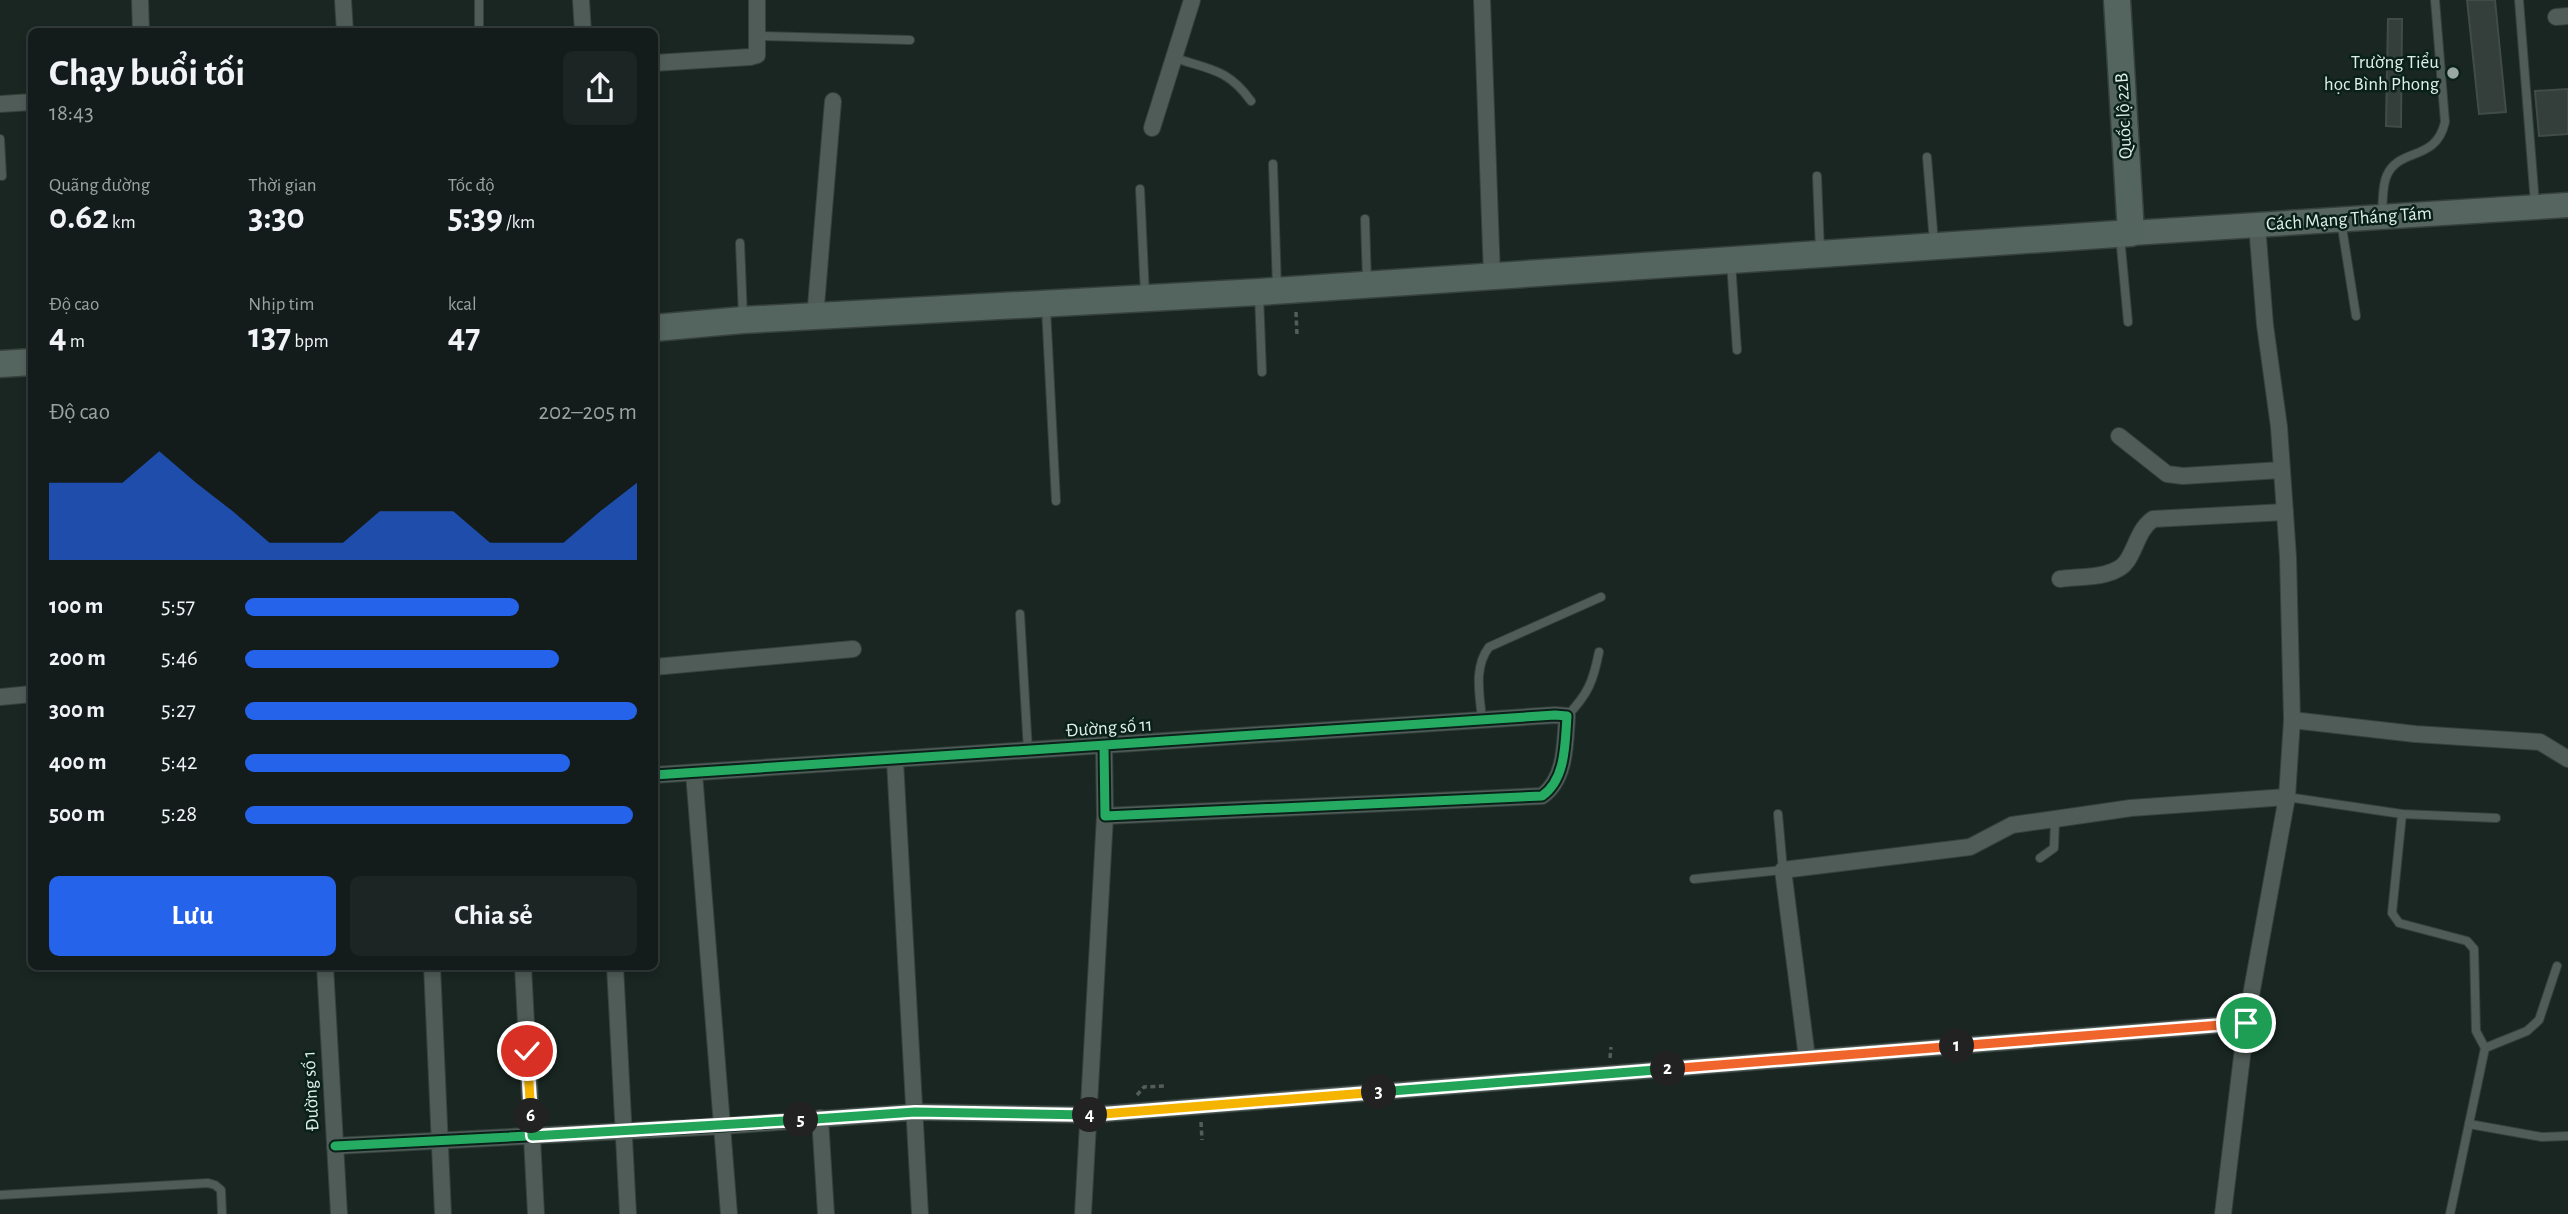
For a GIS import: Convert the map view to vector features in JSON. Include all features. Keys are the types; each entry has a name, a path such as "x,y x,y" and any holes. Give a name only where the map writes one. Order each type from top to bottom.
{"highway":[{"name":"Quốc lộ 22B","path":"2117,0 2125,233"},
{"path":"658,328 743,320 1367,285 2125,233"},
{"path":"0,363 28,362"}],"main road":[{"name":"Cách Mạng Tháng Tám","path":"2125,233 2568,205"}],"street":[{"path":"139,0 141,28"},
{"path":"343,0 345,28"},
{"path":"581,0 583,28"},
{"path":"658,63 757,55 757,0"},
{"path":"1152,128 1192,0"},
{"path":"1482,0 1492,276"},
{"path":"816,318 833,102"},
{"path":"0,104 28,103"},
{"path":"2223,1214 2246,1023 2287,797 2292,720 2285,512 2279,427 2265,325 2256,225"},
{"path":"2119,436 2167,474 2183,476 2282,470"},
{"path":"2060,579 2109,573 2126,563 2144,526 2153,519 2285,512"},
{"path":"658,667 853,649"},
{"path":"0,696 28,694"},
{"path":"1105,816 1542,796 1553,788 1559,778 1567,716"},
{"name":"Đường số 11","path":"658,775 1567,716"},
{"path":"2292,720 2415,734 2568,742"},
{"path":"2540,742 2568,759"},
{"path":"1083,1214 1105,816 1104,746"},
{"path":"895,761 920,1214"},
{"path":"694,773 729,1214"},
{"path":"1808,1058 1783,870 1970,847 2012,825 2131,808 2287,797"},
{"name":"Đường số 1","path":"325,970 340,1214"},
{"path":"432,970 443,1214"},
{"path":"523,970 536,1214"},
{"path":"615,970 628,1214"},
{"path":"335,1146 723,1126 915,1112 1088,1115 2246,1023"},
{"path":"820,1118 826,1214"}],"lane":[{"path":"479,0 480,28"},
{"path":"2382,216 2386,177 2394,164 2437,143 2442,136 2445,122 2434,0"},
{"path":"2519,0 2535,207"},
{"path":"759,36 910,40"},
{"path":"1175,58 1225,74 1241,88 1251,102"},
{"path":"0,139 2,177"},
{"path":"1927,157 1935,246"},
{"path":"1262,372 1273,164"},
{"path":"1817,176 1820,254"},
{"path":"1140,189 1145,299"},
{"path":"1366,219 1367,285"},
{"path":"2341,219 2356,316"},
{"path":"2125,233 2128,322"},
{"path":"740,243 743,320"},
{"path":"1731,260 1737,350"},
{"path":"1046,305 1056,501"},
{"path":"1482,720 1478,679 1481,657 1489,646 1601,597"},
{"path":"1020,614 1028,751"},
{"path":"1567,716 1585,698 1599,652"},
{"path":"2287,797 2402,814 2496,818"},
{"path":"1694,879 1783,870 1778,814"},
{"path":"2402,814 2392,913 2399,923 2467,940 2474,949 2476,1031 2485,1048 2450,1214"},
{"path":"2040,858 2054,848 2055,819"},
{"path":"2485,1048 2527,1031 2539,1020 2557,966"},
{"path":"2469,1124 2542,1137 2568,1136"},
{"path":"0,1195 208,1183 221,1190 222,1214"}],"building":[{"path":"2467,0 2495,0 2506,112 2479,114"},
{"path":"2388,19 2402,19 2401,127 2386,126"},
{"path":"2568,89 2568,134 2539,136 2535,91"}],"cycle path":[{"path":"658,775 1567,716 1565,749 1560,771 1550,789 1542,796 1105,816 1104,746"},
{"path":"335,1146 723,1126 915,1112 1089,1115 2246,1023"}],"place":[{"name":"Trường Tiểu học Bình Phong","path":"2453,73"}],"route":[{"path":"527,1051 532,1136 915,1112 1088,1115 2246,1023"}]}
